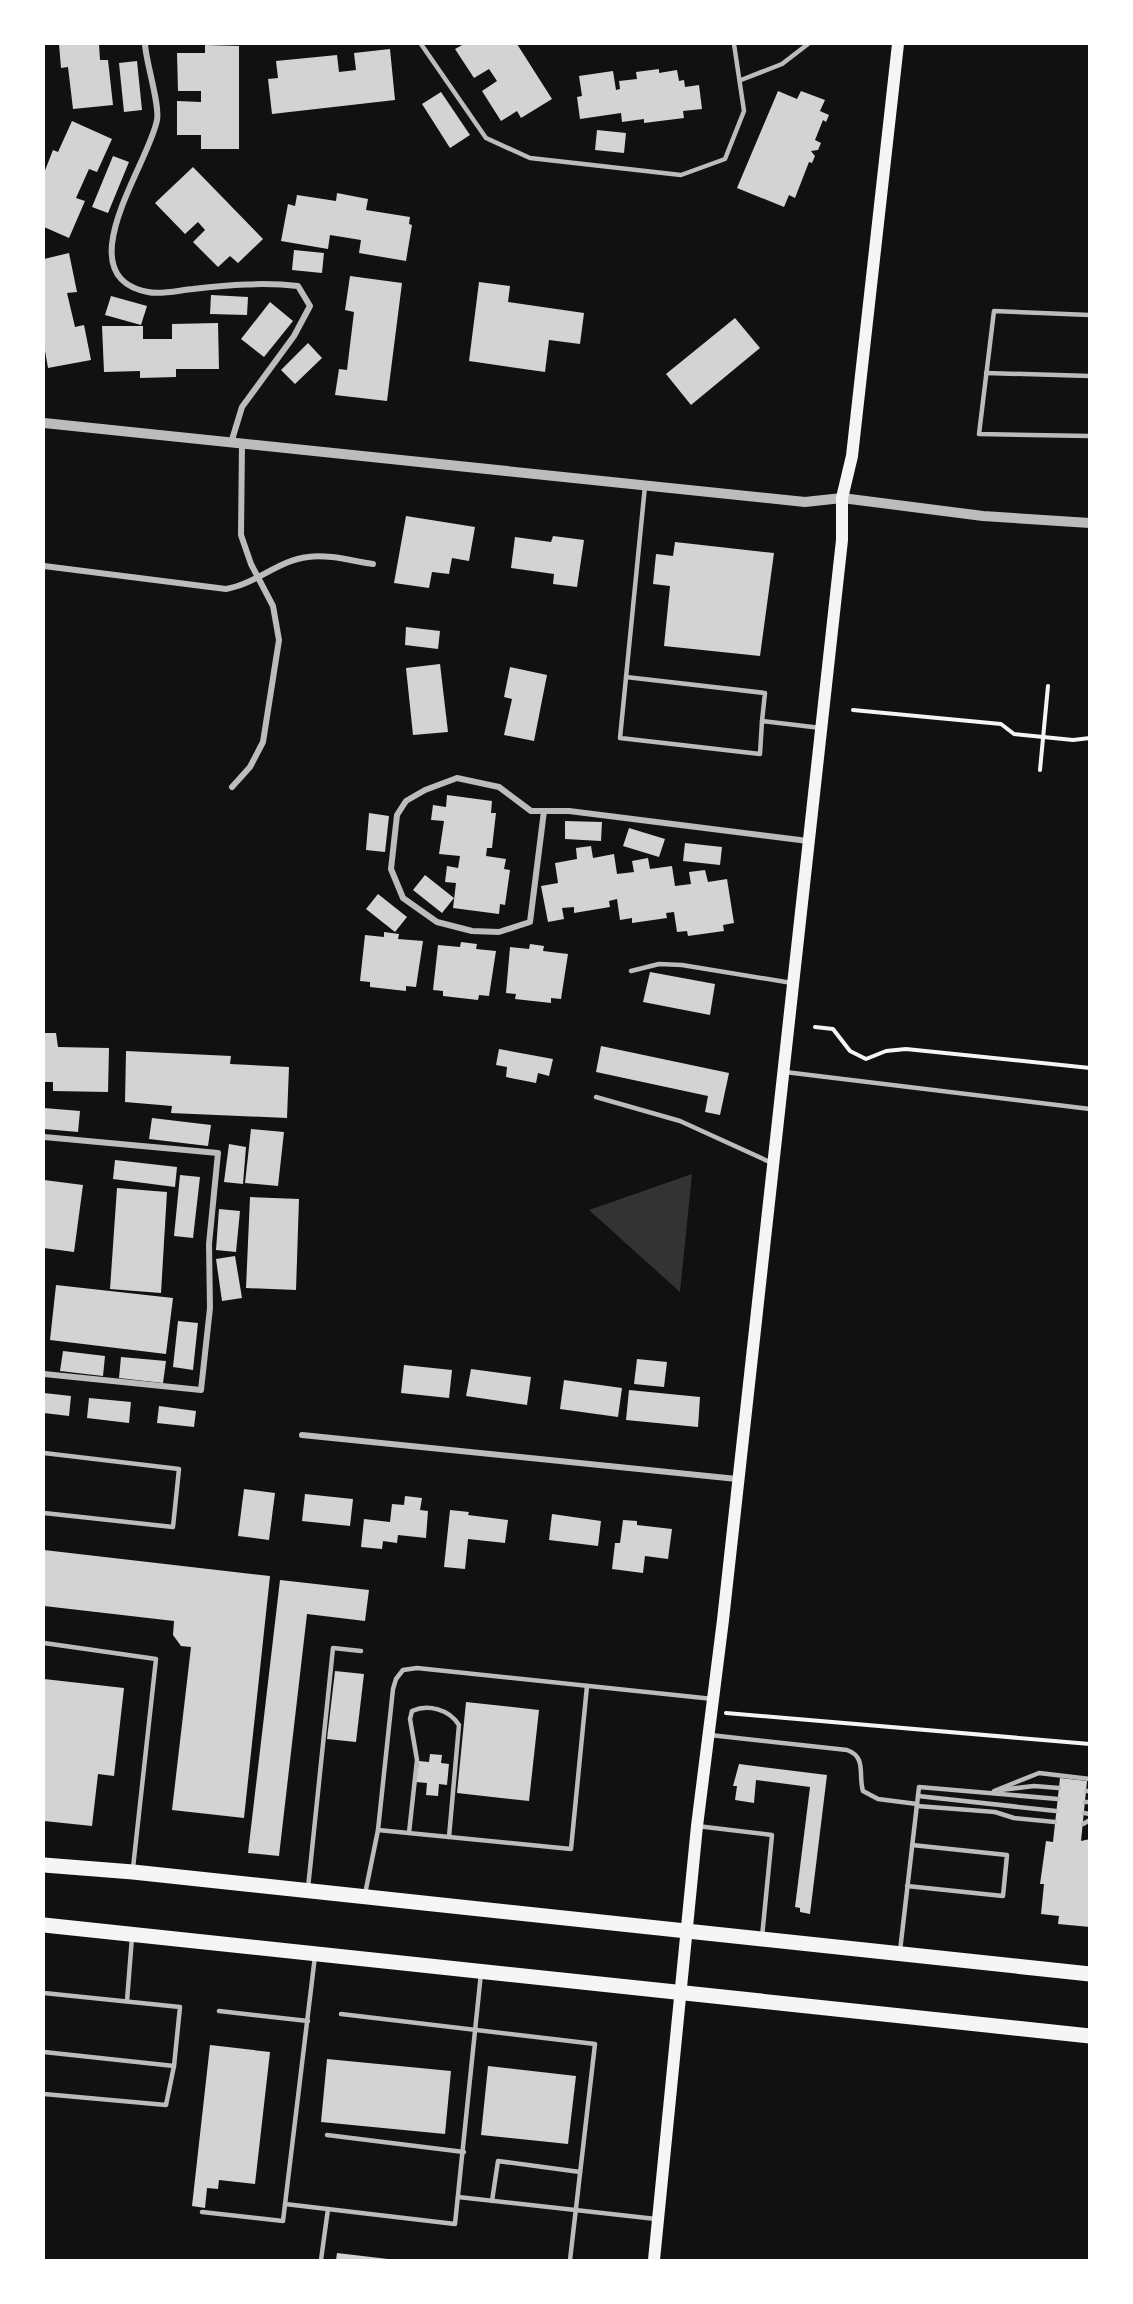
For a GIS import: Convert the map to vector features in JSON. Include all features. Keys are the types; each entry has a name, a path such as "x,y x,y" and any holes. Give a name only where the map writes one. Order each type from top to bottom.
{"main road":[{"path":"654,2260 697,1826 842,540 842,498 852,456 898,44"},
{"path":"44,1865 365,1896 1089,1974"},
{"path":"44,1925 1089,2036"}],"street":[{"path":"145,44 158,118 118,219 111,249 112,267 125,283 149,293 269,283 298,286 310,306 294,336 242,407 237,443 241,535 250,564 260,578 273,606 279,640 269,716 258,755 232,787"},
{"path":"44,423 805,502 842,498 1006,519 1089,523"},
{"path":"44,567 215,588 240,587 309,557 373,564"},
{"path":"544,811 530,922 500,932 472,931 437,922 403,898 391,869 397,815 406,801 425,790 457,778 499,788 531,811 544,811 569,811 808,841"},
{"path":"44,1137 218,1152 209,1244 210,1308 201,1390 44,1374"},
{"path":"302,1435 737,1479"}],"lane":[{"path":"421,44 486,138 530,158 681,176 724,159 744,111 734,44"},
{"path":"741,80 782,64 808,44"},
{"path":"1089,315 994,311 979,434 1089,436"},
{"path":"986,373 1089,376"},
{"path":"626,677 765,693 760,754 620,738 626,677 645,486"},
{"path":"762,722 821,728"},
{"path":"631,971 659,964 682,965 792,983"},
{"path":"782,1071 1089,1109"},
{"path":"596,1097 680,1121 772,1163"},
{"path":"44,1453 179,1469 173,1527 44,1513"},
{"path":"44,1643 156,1659 133,1872"},
{"path":"307,1891 333,1648 361,1651"},
{"path":"365,1896 378,1830 393,1689 396,1679 403,1670 417,1668 587,1686 712,1706"},
{"path":"378,1830 572,1849 587,1686"},
{"path":"409,1833 417,1760 410,1719 412,1711 418,1708 442,1710 454,1717 459,1725 449,1837"},
{"path":"708,1735 847,1750 858,1755 861,1761 860,1780 864,1791 878,1799 995,1812 1014,1818 1055,1822"},
{"path":"994,1791 1039,1773 1089,1779"},
{"path":"899,1953 919,1786 994,1791 1058,1799"},
{"path":"994,1791 1034,1786 1059,1788"},
{"path":"918,1796 1056,1811"},
{"path":"1083,1824 1089,1820"},
{"path":"697,1826 772,1835 762,1938"},
{"path":"907,1886 1003,1896 1007,1855 912,1845"},
{"path":"127,2001 132,1935"},
{"path":"202,2212 283,2221 315,1953"},
{"path":"285,2204 455,2224 481,1970"},
{"path":"44,1993 180,2007 174,2066 166,2105 44,2094"},
{"path":"219,2011 308,2021"},
{"path":"341,2014 595,2044 570,2260"},
{"path":"44,2052 174,2066"},
{"path":"327,2134 464,2152"},
{"path":"492,2201 498,2161 580,2172"},
{"path":"458,2197 659,2219"},
{"path":"321,2260 328,2209"}],"path":[{"path":"1040,770 1048,686"},
{"path":"853,710 1001,724 1014,734 1073,740 1089,738"},
{"path":"815,1027 833,1029 850,1051 866,1059 894,1049 906,1049 1089,1068"},
{"path":"712,1706 1089,1744"}],"shaded area":[{"path":"692,1174 680,1292 589,1210"}],"building":[{"path":"59,44 99,44 100,60 108,60 113,105 73,109 68,67 61,68"},
{"path":"464,44 517,44 552,99 521,118 517,111 501,121 482,91 497,81 489,69 474,78 455,49"},
{"path":"205,45 239,46 239,149 201,149 201,135 177,135 177,101 201,102 201,91 178,91 177,53 205,53"},
{"path":"390,49 395,100 272,114 268,79 278,78 276,61 337,55 339,72 356,70 354,53"},
{"path":"137,61 142,110 124,112 119,63"},
{"path":"659,69 659,73 677,70 679,81 684,80 685,87 699,85 702,109 683,111 684,118 644,123 644,119 622,122 621,113 580,119 577,97 582,96 579,76 613,71 616,90 620,89 619,81 637,79 636,72"},
{"path":"778,91 797,99 801,91 825,100 820,111 829,115 826,122 823,120 815,140 821,143 818,150 811,151 815,156 812,163 809,162 795,198 789,195 784,207 737,188"},
{"path":"441,92 470,135 450,148 422,104"},
{"path":"72,121 112,139 97,172 89,169 76,198 85,201 69,238 44,227 44,173 53,150 58,152"},
{"path":"597,130 626,133 624,153 595,150"},
{"path":"113,156 129,162 108,213 92,207"},
{"path":"193,167 263,239 238,263 230,256 218,267 193,242 205,230 198,222 185,234 155,203"},
{"path":"337,193 368,199 366,210 410,217 409,224 412,225 406,261 359,253 361,240 330,235 328,249 281,241 288,204 295,206 297,195 336,201"},
{"path":"294,250 324,253 322,273 292,270"},
{"path":"69,253 77,292 67,293 75,327 84,325 91,360 48,368 44,345 44,259"},
{"path":"350,276 402,283 387,401 335,395 339,369 347,370 354,312 345,310"},
{"path":"479,282 510,286 508,302 584,313 580,344 549,340 545,372 469,361"},
{"path":"211,295 248,297 247,315 210,314"},
{"path":"111,296 147,306 141,325 105,315"},
{"path":"270,302 293,321 264,357 241,339"},
{"path":"735,318 760,348 691,405 666,374"},
{"path":"218,323 219,369 176,369 176,377 140,378 140,371 104,372 102,326 143,326 143,339 172,339 172,324"},
{"path":"308,343 322,358 295,384 281,370"},
{"path":"406,516 475,527 469,561 452,558 449,574 432,572 429,588 394,583"},
{"path":"553,536 584,540 577,587 553,584 554,574 511,568 515,537 551,542"},
{"path":"675,542 774,553 760,656 664,646 670,586 653,584 656,554 673,556"},
{"path":"406,627 440,631 438,649 405,645"},
{"path":"440,664 448,732 413,735 406,668"},
{"path":"510,667 547,675 534,741 504,735 512,699 504,697"},
{"path":"447,795 492,801 491,813 496,813 492,848 487,848 486,856 506,859 504,869 510,870 505,905 500,904 499,914 453,908 456,883 445,882 447,866 458,868 460,856 439,854 444,821 431,820 433,805 446,807"},
{"path":"369,813 389,816 385,852 366,850"},
{"path":"565,821 602,822 601,841 565,839"},
{"path":"629,828 665,839 659,857 623,846"},
{"path":"685,843 722,847 720,865 683,861"},
{"path":"591,846 593,858 614,854 617,874 634,872 632,861 648,858 650,869 672,866 675,886 691,884 689,872 705,870 708,882 727,879 734,923 723,925 724,931 688,936 687,931 677,932 674,912 666,913 667,918 632,923 632,918 620,920 617,899 609,901 610,907 574,913 574,907 562,908 564,919 548,922 541,886 558,883 555,863 577,859 576,848"},
{"path":"425,875 454,898 442,913 413,890"},
{"path":"378,894 407,917 395,932 366,909"},
{"path":"384,932 399,934 398,939 423,941 416,987 406,986 406,991 370,987 370,982 360,981 365,935 384,937"},
{"path":"461,942 477,944 476,949 496,951 489,996 479,995 478,1000 443,996 443,991 433,990 438,945 460,947"},
{"path":"530,944 544,946 543,951 568,954 561,999 551,998 551,1003 515,999 516,994 506,993 510,947 529,949"},
{"path":"650,972 715,984 710,1015 643,1002"},
{"path":"44,1033 56,1033 58,1047 109,1048 108,1092 53,1091 53,1082 44,1082"},
{"path":"601,1046 729,1073 720,1115 705,1112 708,1096 596,1072"},
{"path":"499,1049 553,1059 549,1076 538,1073 536,1083 506,1077 507,1067 496,1065"},
{"path":"126,1051 231,1056 230,1064 289,1067 287,1118 171,1113 172,1106 125,1102"},
{"path":"44,1108 80,1111 78,1132 44,1129"},
{"path":"152,1118 211,1125 208,1146 149,1139"},
{"path":"251,1129 284,1132 278,1186 245,1183"},
{"path":"229,1144 246,1147 243,1184 224,1182"},
{"path":"115,1160 177,1167 175,1187 113,1179"},
{"path":"180,1175 200,1177 193,1238 174,1236"},
{"path":"44,1180 83,1185 74,1252 44,1248"},
{"path":"117,1188 167,1192 161,1293 110,1289"},
{"path":"250,1197 299,1199 296,1290 246,1288"},
{"path":"219,1209 240,1211 236,1252 216,1250"},
{"path":"235,1256 242,1298 222,1301 216,1259"},
{"path":"56,1285 173,1298 166,1354 50,1340"},
{"path":"178,1321 198,1323 193,1370 173,1367"},
{"path":"63,1351 105,1356 103,1376 60,1371"},
{"path":"121,1357 166,1361 163,1383 119,1378"},
{"path":"637,1359 667,1362 664,1387 634,1384"},
{"path":"404,1365 452,1370 449,1398 401,1393"},
{"path":"471,1369 531,1377 527,1405 466,1396"},
{"path":"564,1380 622,1388 618,1417 560,1409"},
{"path":"629,1390 700,1397 698,1427 626,1420"},
{"path":"44,1393 71,1396 69,1416 44,1413"},
{"path":"89,1398 131,1402 129,1423 87,1418"},
{"path":"159,1406 196,1411 194,1427 157,1423"},
{"path":"244,1489 275,1493 269,1540 238,1536"},
{"path":"305,1494 353,1499 350,1526 302,1521"},
{"path":"405,1496 422,1498 420,1510 428,1511 426,1538 398,1535 397,1543 383,1541 382,1549 361,1547 364,1519 390,1522 392,1504 404,1505"},
{"path":"450,1510 469,1512 468,1515 508,1520 505,1543 468,1539 465,1569 444,1567"},
{"path":"552,1514 601,1521 598,1546 549,1540"},
{"path":"623,1520 637,1521 637,1525 672,1529 668,1559 645,1556 643,1573 612,1569 615,1543 620,1543"},
{"path":"44,1550 270,1576 244,1818 172,1810 191,1647 181,1646 173,1635 174,1621 44,1606"},
{"path":"280,1580 369,1590 365,1621 307,1614 279,1856 248,1853"},
{"path":"335,1671 364,1674 356,1742 327,1739"},
{"path":"44,1679 124,1688 114,1776 98,1774 92,1826 44,1821"},
{"path":"466,1702 539,1710 529,1801 457,1793"},
{"path":"430,1754 442,1755 441,1763 449,1764 447,1785 439,1784 438,1796 426,1795 427,1783 416,1782 419,1761 429,1762"},
{"path":"739,1764 827,1775 810,1914 800,1912 800,1908 795,1907 810,1787 756,1780 754,1803 735,1800 737,1786 733,1786"},
{"path":"1060,1778 1087,1781 1081,1841 1090,1839 1090,1927 1058,1924 1059,1916 1041,1914 1044,1884 1040,1884 1046,1841 1053,1842"},
{"path":"210,2045 270,2052 255,2184 219,2180 218,2189 207,2188 205,2208 192,2206"},
{"path":"327,2059 451,2071 445,2134 321,2122"},
{"path":"488,2066 576,2076 568,2144 481,2135"},
{"path":"337,2253 388,2259 388,2260 336,2260"}]}
